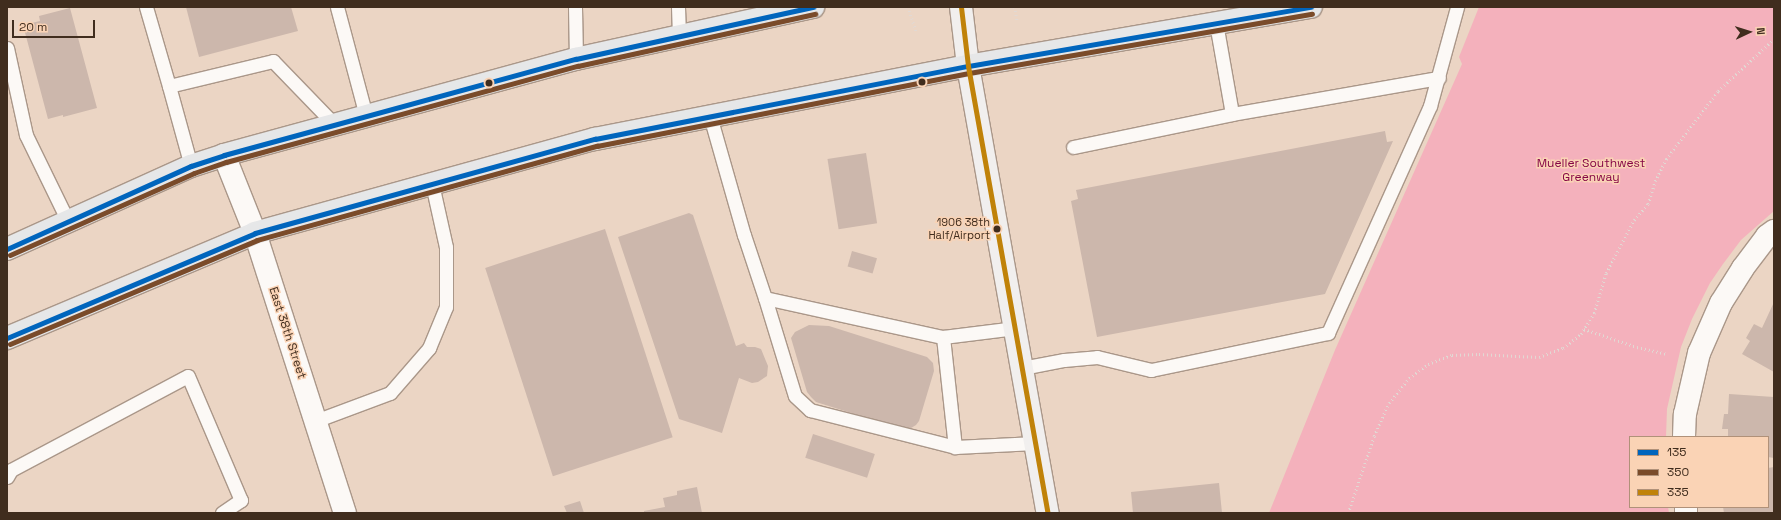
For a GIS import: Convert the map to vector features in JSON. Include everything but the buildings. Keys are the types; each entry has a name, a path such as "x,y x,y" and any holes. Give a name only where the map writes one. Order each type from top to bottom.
{"main road":[{"path":"7,248 191,166 224,155 576,59 679,37 762,12 813,7"},
{"path":"7,338 255,233 595,139 968,66 1311,7"}],"street":[{"path":"962,7 968,66 1048,513"},
{"name":"East 38th Street","path":"224,155 255,233 345,513"},
{"path":"1684,436 1684,414 1699,352 1718,310 1743,268 1767,236 1774,231"}],"lane":[{"path":"146,7 191,166"},
{"path":"337,7 366,116"},
{"path":"575,7 576,59"},
{"path":"678,7 679,37"},
{"path":"1022,368 1064,360 1097,357 1151,370 1328,333 1430,106 1439,78 1457,7"},
{"path":"1216,23 1232,114"},
{"path":"7,48 26,135 68,221"},
{"path":"169,86 273,61 335,125"},
{"path":"1073,146 1232,114 1439,78"},
{"path":"710,116 744,235 795,396 810,410 955,447 1035,443"},
{"path":"315,420 390,393 429,348 446,307 446,247 432,184"},
{"path":"765,298 943,337 1015,328"},
{"path":"943,337 955,447"},
{"path":"7,477 11,470 188,376 241,500 222,513"}],"path":[{"path":"908,7 917,33"},
{"path":"1015,7 1017,20"},
{"path":"1348,513 1374,436 1389,403 1409,378 1428,364 1452,356 1479,354 1539,356 1563,348 1581,334 1594,313 1606,273 1634,220 1648,204 1655,181 1666,159 1718,91 1774,38"},
{"path":"1584,329 1636,347 1667,354"}],"green space":[{"name":"Mueller Southwest Greenway","path":"1479,7 1774,7 1774,211 1741,240 1710,283 1692,319 1681,347 1667,409 1666,436 1629,436 1629,508 1668,508 1669,513 1269,513 1335,350 1462,64 1459,57"}],"transit line":[{"name":"135","path":"7,249 191,166 224,155 576,59 813,7"},
{"name":"335","path":"961,7 968,66 1048,513"},
{"name":"135","path":"7,338 255,233 595,139 968,66 1311,7"},
{"name":"350","path":"10,255 194,173 226,162 578,66 815,14"},
{"name":"350","path":"10,344 257,240 597,146 969,73 1312,14"}],"place":[{"name":"1906 38th Half/Airport","path":"997,229"}]}
